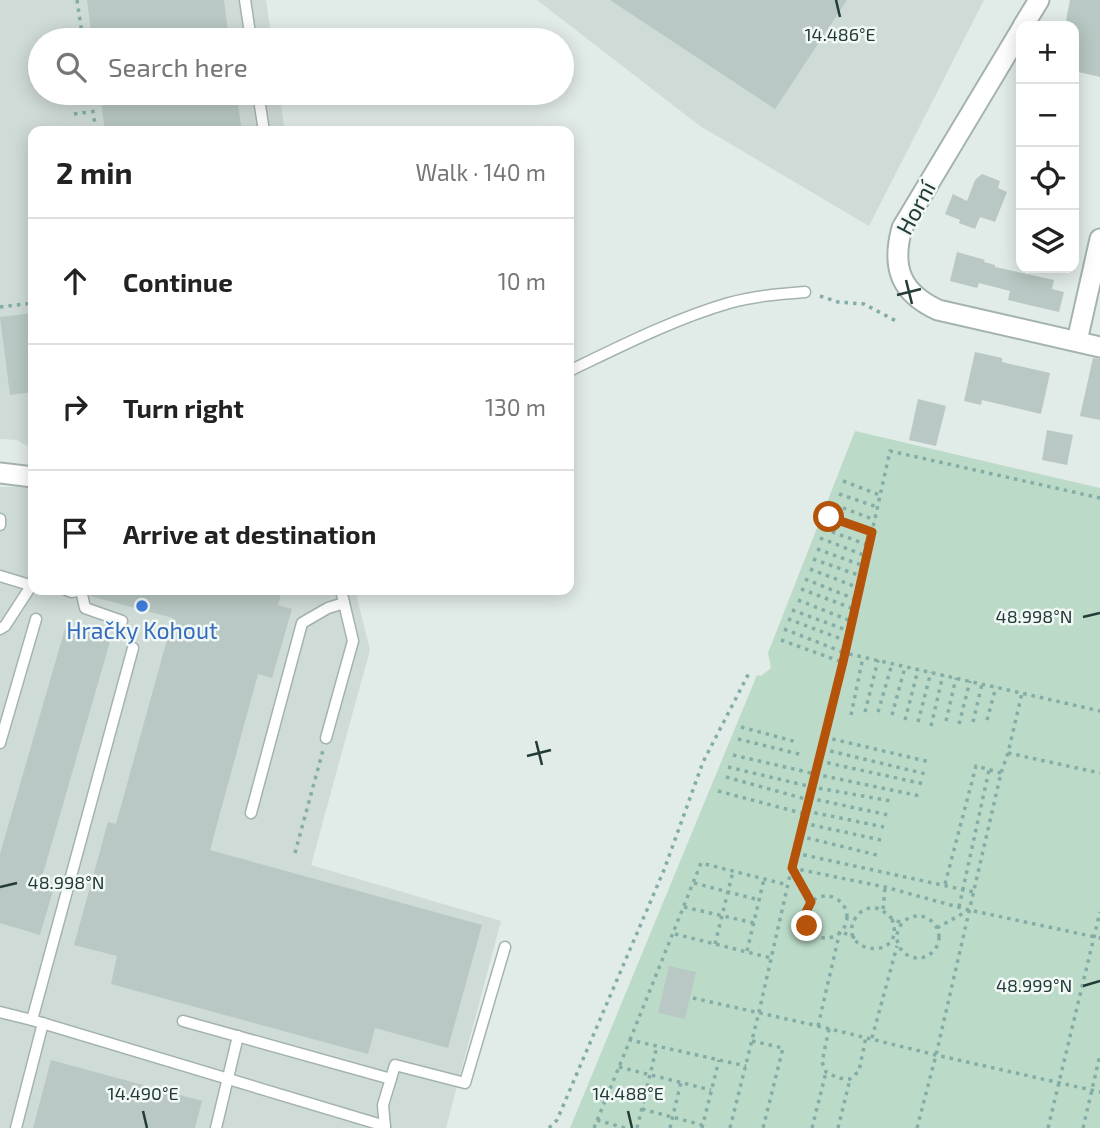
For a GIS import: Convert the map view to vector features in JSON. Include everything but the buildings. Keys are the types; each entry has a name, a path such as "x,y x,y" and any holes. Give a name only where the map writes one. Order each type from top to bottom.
{"street":[{"name":"Horní","path":"1026,21 1037,1"},
{"name":"Horní","path":"1016,38 902,228 897,247 898,264 911,292 921,302 938,310 1100,347"},
{"path":"1077,341 1100,239"},
{"path":"0,473 28,476"}],"lane":[{"path":"245,0 249,28"},
{"path":"260,105 263,126"},
{"path":"574,369 663,328 730,303 761,296 804,292"},
{"path":"0,519 0,525"},
{"path":"0,576 28,585"},
{"path":"0,629 5,626 28,592"},
{"path":"82,595 85,608 122,621"},
{"path":"326,738 353,641 342,595"},
{"path":"251,813 302,623 328,608 344,603"},
{"path":"0,743 36,619"},
{"path":"16,1128 38,1022 132,648"},
{"path":"0,1012 385,1127 383,1105 395,1065 465,1083 505,947"},
{"path":"183,1021 391,1079"},
{"path":"216,1128 238,1036"}],"path":[{"path":"77,0 80,28"},
{"path":"92,105 95,126"},
{"path":"74,114 89,112"},
{"path":"804,292 838,302 864,304 898,322"},
{"path":"0,307 28,304"},
{"path":"730,1128 812,787 813,773 819,761 848,641 890,451 1100,498"},
{"path":"844,481 880,495"},
{"path":"839,494 877,508"},
{"path":"835,505 875,520"},
{"path":"829,517 872,532"},
{"path":"824,529 869,545"},
{"path":"820,538 866,556"},
{"path":"817,549 864,566"},
{"path":"813,559 862,577"},
{"path":"810,569 859,588"},
{"path":"805,579 857,600"},
{"path":"801,589 855,610"},
{"path":"798,600 852,621"},
{"path":"792,610 850,632"},
{"path":"788,619 848,641"},
{"path":"784,629 845,653 1100,711"},
{"path":"781,640 843,662"},
{"path":"850,715 863,657"},
{"path":"864,712 878,660"},
{"path":"878,712 892,664"},
{"path":"892,715 905,667"},
{"path":"905,720 918,670"},
{"path":"549,1128 557,1120 664,870 703,762 750,671"},
{"path":"918,722 931,672"},
{"path":"931,726 943,675"},
{"path":"946,721 956,678"},
{"path":"959,724 970,681"},
{"path":"974,722 982,684"},
{"path":"987,720 996,687"},
{"path":"917,1128 1022,693"},
{"path":"741,727 797,741"},
{"path":"824,737 930,762"},
{"path":"295,853 326,738"},
{"path":"738,739 803,755"},
{"path":"822,748 926,774"},
{"path":"1008,753 1100,773"},
{"path":"733,755 920,796"},
{"path":"819,761 924,784"},
{"path":"945,884 976,766 1001,773"},
{"path":"729,767 812,787 891,801"},
{"path":"959,907 989,770"},
{"path":"726,777 809,799 888,815"},
{"path":"718,791 884,827"},
{"path":"803,823 881,840"},
{"path":"799,836 877,855"},
{"path":"795,853 974,891"},
{"path":"594,1128 701,863 788,885"},
{"path":"792,868 1097,937"},
{"path":"792,868 811,902"},
{"path":"715,944 733,872"},
{"path":"747,951 764,879"},
{"path":"694,883 759,900"},
{"path":"883,910 885,887"},
{"path":"818,1026 840,931 846,923 846,913 835,898 822,896 811,902 805,914 807,926 811,931 822,937 829,937 840,931"},
{"path":"684,906 754,923"},
{"path":"846,913 859,914 870,908 883,910 892,919 903,923"},
{"path":"937,928 969,910"},
{"path":"1048,1128 1097,937 1100,912"},
{"path":"855,938 853,926 859,914"},
{"path":"872,1039 898,946 897,934 903,923 921,917 928,919 937,928 939,940 928,956 915,958 898,946 888,943"},
{"path":"840,931 870,949 877,949 888,943 894,932 892,919"},
{"path":"674,933 771,958"},
{"path":"693,998 1100,1092"},
{"path":"812,1128 826,1072 822,1062 829,1029"},
{"path":"838,1128 850,1079 859,1071 866,1037"},
{"path":"630,1040 746,1066"},
{"path":"752,1041 783,1048 763,1128"},
{"path":"637,1128 657,1046"},
{"path":"1083,1128 1100,1055"},
{"path":"642,1109 702,1127 719,1060"},
{"path":"619,1067 711,1090"},
{"path":"826,1072 838,1078 850,1079"},
{"path":"670,1128 681,1082"},
{"path":"597,1120 625,1128"}],"shaded area":[{"path":"0,0 266,0 270,28 28,28 28,105 281,105 284,126 28,126 28,446 17,440 0,439"},
{"path":"537,0 984,0 869,226 700,126"},
{"path":"0,487 28,487 28,595 356,595 370,650 311,865 501,921 446,1128 0,1128"}],"green space":[{"path":"855,431 1100,488 1100,1128 570,1128 757,675 761,676 771,668 768,653"}],"place":[{"name":"Hračky Kohout","path":"142,606"}],"route":[{"path":"807,926 805,914 811,902 792,868 872,532 829,517"}]}
